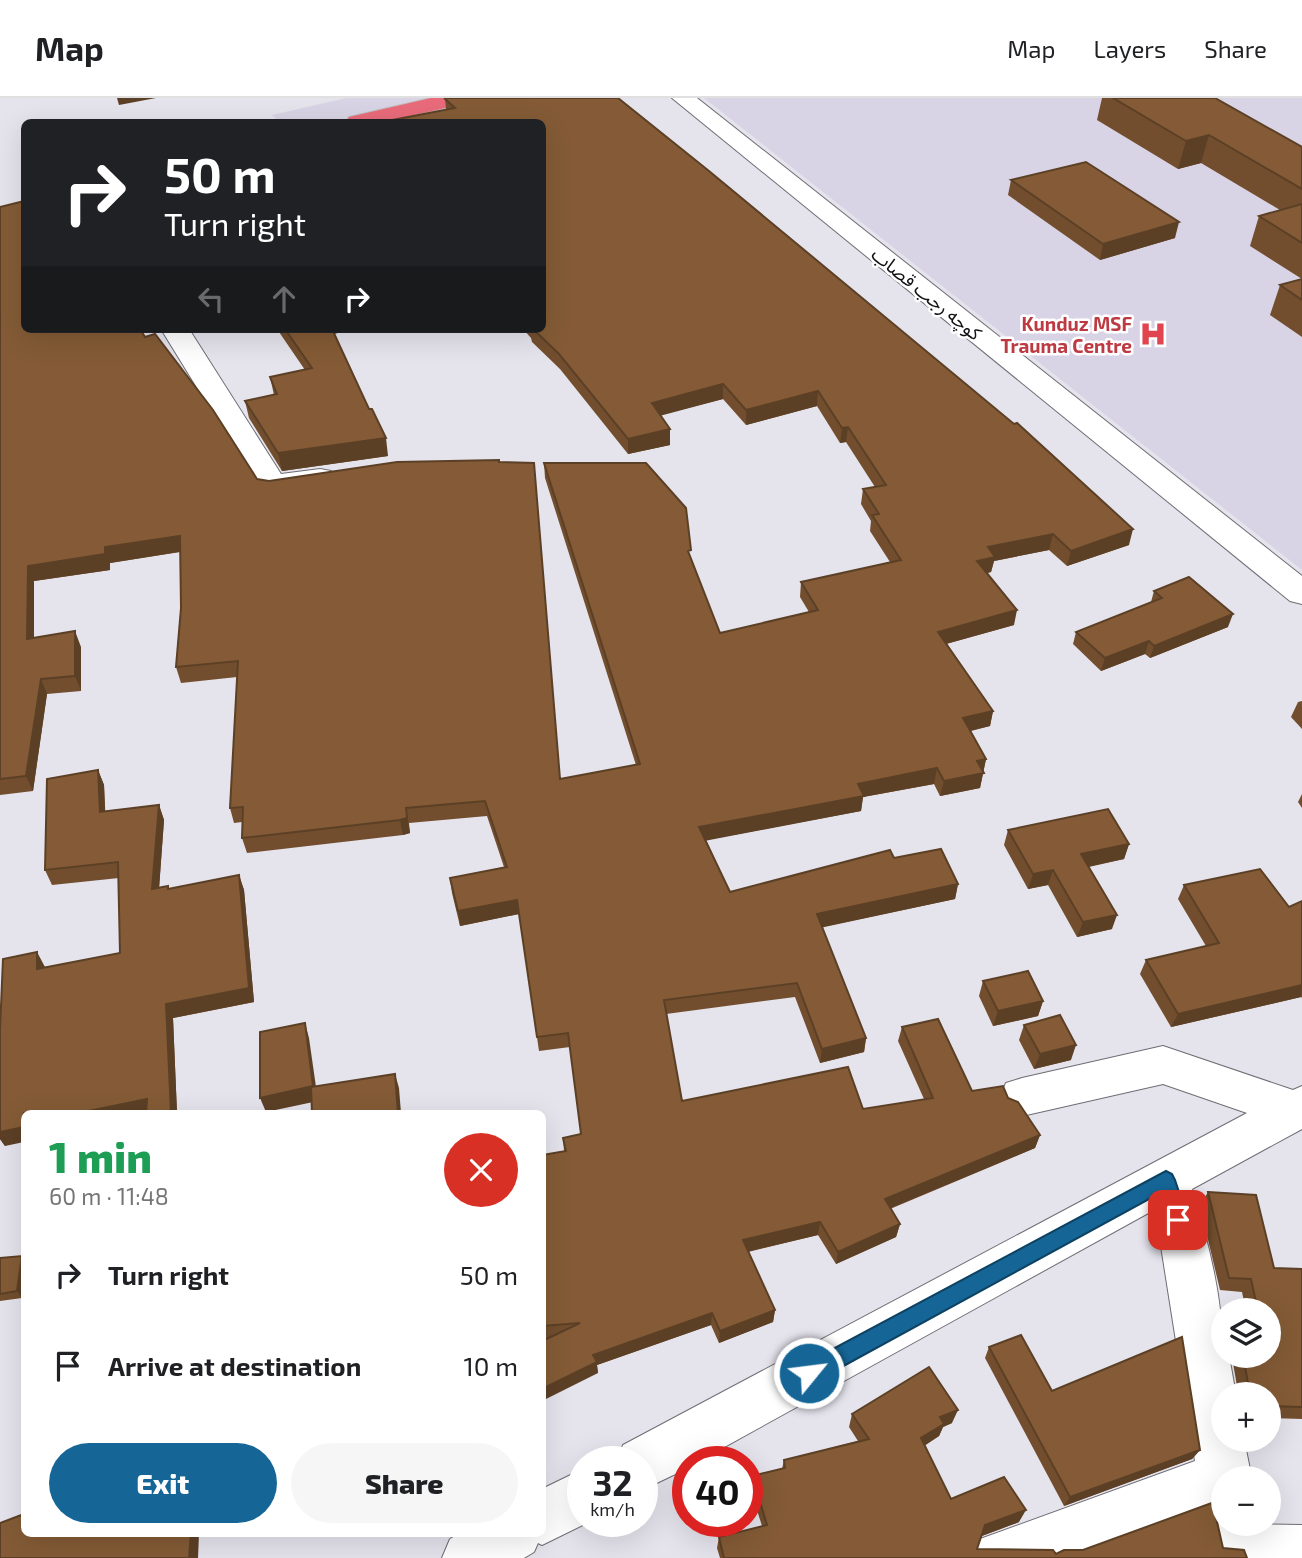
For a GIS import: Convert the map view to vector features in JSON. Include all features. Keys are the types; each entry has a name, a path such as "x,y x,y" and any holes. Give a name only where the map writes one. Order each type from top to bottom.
{"highway":[{"path":"370,119 459,98"}],"street":[{"name":"کوچه رجب قصاب","path":"683,98 1302,593"},
{"path":"177,333 272,485 348,473"},
{"path":"1022,1097 1163,1065 1298,1108"},
{"path":"658,1455 1298,1108"},
{"path":"1166,1180 1184,1240 1223,1466"},
{"path":"999,1558 1211,1498"},
{"path":"546,1516 567,1505"},
{"path":"1237,1536 1240,1552 1302,1552"},
{"path":"469,1558 508,1537"}],"shaded area":[{"path":"346,98 503,98 412,119 276,119 272,115"},
{"name":"Kunduz MSF Trauma Centre","path":"704,98 1302,98 1302,570"}],"building":[{"path":"618,98 1014,424 1017,423 1133,529 1071,551 1053,534 988,547 995,557 977,561 1017,610 938,632 993,711 963,718 986,759 977,761 984,773 944,781 937,768 858,784 864,796 699,827 730,892 890,850 894,858 941,849 958,884 817,914 866,1038 822,1049 797,983 664,1000 682,1101 848,1067 863,1109 933,1098 902,1027 938,1019 972,1091 1003,1086 1008,1098 1018,1102 1040,1135 885,1199 900,1224 838,1252 820,1222 743,1240 775,1310 720,1331 712,1313 593,1355 597,1362 546,1387 546,1339 580,1323 546,1326 546,1154 566,1151 563,1138 581,1134 568,1033 537,1037 517,900 458,911 450,878 507,867 485,801 406,808 407,818 400,820 242,838 243,807 230,808 238,661 176,667 181,608 180,536 105,547 105,554 28,566 27,639 75,631 75,676 41,679 26,776 0,779 0,207 21,202 21,333 142,333 145,337 155,334 213,410 257,479 269,481 397,462 499,460 534,463 560,779 640,764 544,463 646,463 686,508 691,550 688,551 720,633 818,610 801,582 901,560 872,515 879,514 863,489 886,485 848,427 842,428 818,391 746,410 723,384 652,403 670,429 628,439 559,354 537,333 546,333 546,119 398,119 455,108 445,99"},
{"path":"1113,98 1215,98 1302,147 1302,189 1209,135 1186,141"},
{"path":"1086,162 1179,222 1103,244 1011,180"},
{"path":"1302,204 1302,243 1259,216"},
{"path":"1302,279 1302,300 1280,285"},
{"path":"288,333 334,333 369,409 372,409 386,438 278,453 245,401 277,394 270,377 312,368"},
{"path":"1189,577 1233,614 1154,646 1149,641 1105,658 1076,632 1162,598 1154,591"},
{"path":"98,770 100,812 159,805 152,889 168,886 168,889 239,875 249,988 166,1004 171,1110 146,1110 147,1099 94,1110 21,1110 21,1128 0,1132 3,959 37,952 37,969 120,953 118,862 45,870 47,779"},
{"path":"1108,809 1129,844 1081,854 1117,915 1083,922 1053,870 1033,874 1008,830"},
{"path":"1260,869 1289,907 1302,901 1302,985 1178,1014 1146,960 1219,943 1184,885"},
{"path":"1028,971 1043,1001 998,1011 983,981"},
{"path":"1060,1015 1076,1045 1040,1054 1024,1025"},
{"path":"305,1023 313,1086 260,1098 260,1032"},
{"path":"395,1074 398,1110 312,1110 311,1087"},
{"path":"1208,1192 1256,1195 1274,1268 1302,1269 1302,1407 1281,1406 1281,1382 1248,1382 1245,1368 1281,1368 1281,1298 1255,1298 1251,1279 1229,1278"},
{"path":"21,1256 17,1291 0,1294 0,1258"},
{"path":"1021,1335 1052,1391 1182,1337 1200,1450 1070,1497 989,1347"},
{"path":"929,1367 958,1410 940,1417 944,1424 921,1438 951,1499 1004,1477 1026,1510 985,1525 977,1549 1053,1550 1056,1554 1064,1550 1083,1550 1211,1503 1211,1536 1220,1536 1223,1548 1244,1550 1247,1558 724,1558 719,1537 763,1537 763,1526 767,1525 763,1512 763,1473 785,1468 784,1460 869,1439 852,1414"},
{"path":"21,1515 21,1537 191,1537 189,1558 0,1558 0,1523"}],"place":[{"name":"Kunduz MSF Trauma Centre","path":"1153,334"}],"route":[{"path":"809,1373 1166,1180 1178,1220"}]}
